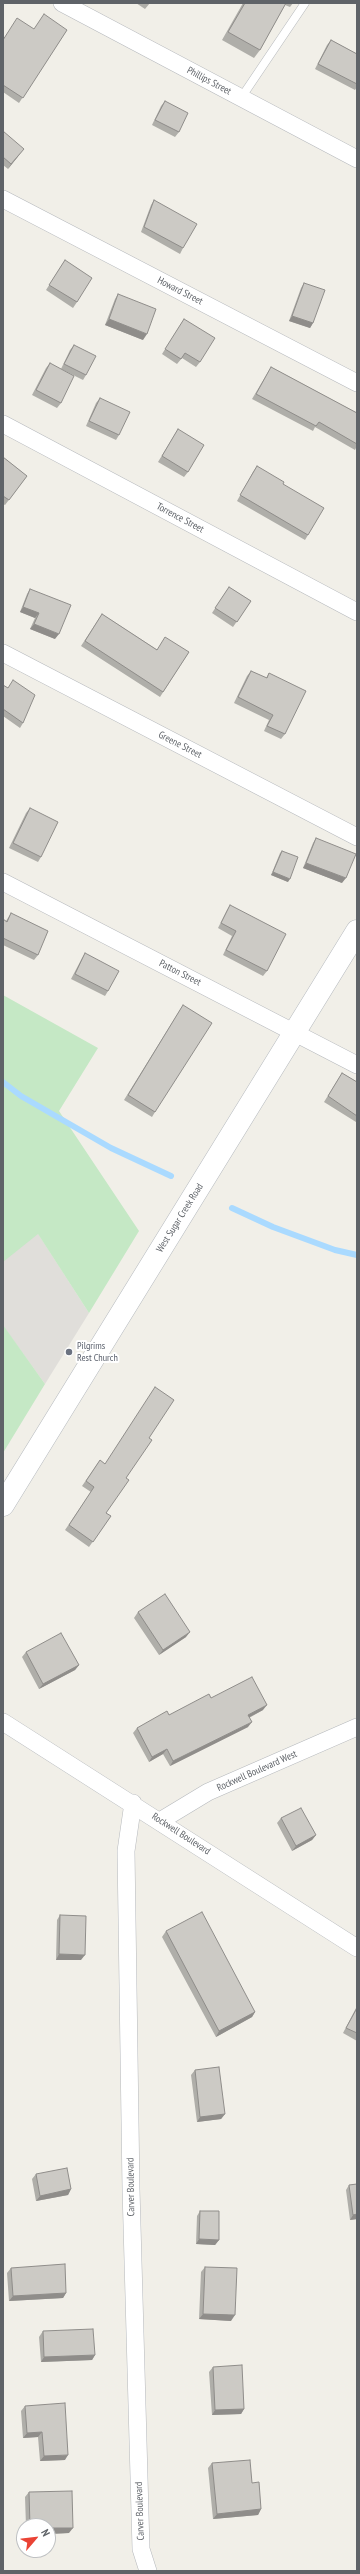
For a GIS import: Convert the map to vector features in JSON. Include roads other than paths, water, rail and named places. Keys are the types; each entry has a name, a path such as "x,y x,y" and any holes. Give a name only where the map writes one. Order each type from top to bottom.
{"main road":[{"name":"West Sugar Creek Road","path":"3,1504 357,931"}],"street":[{"name":"Phillips Street","path":"62,3 357,159"},
{"name":"Howard Street","path":"3,199 357,383"},
{"name":"Torrence Street","path":"3,424 357,612"},
{"name":"Greene Street","path":"3,653 357,837"},
{"name":"Patton Street","path":"3,882 357,1065"},
{"name":"Rockwell Boulevard","path":"3,1722 133,1803 357,1948"},
{"name":"Rockwell Boulevard West","path":"160,1821 208,1792 357,1727"},
{"name":"Carver Boulevard","path":"133,1803 126,1851 131,2189 141,2549 148,2571"}],"lane":[{"path":"241,98 305,3"}],"waterway":[{"path":"3,1082 21,1096 111,1148 171,1176"},
{"path":"232,1208 273,1227 335,1250 357,1255"}],"place":[{"name":"Pilgrims Rest Church","path":"69,1352"}]}
